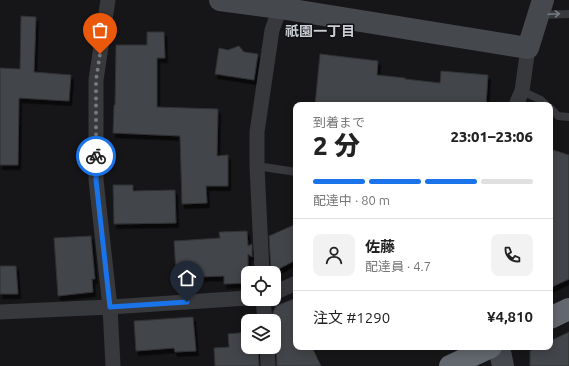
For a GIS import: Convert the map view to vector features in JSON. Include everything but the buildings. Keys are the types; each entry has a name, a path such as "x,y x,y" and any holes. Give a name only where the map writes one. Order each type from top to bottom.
{"highway":[{"path":"553,317 569,309"},
{"path":"450,366 484,350"}],"street":[{"path":"108,0 96,80 96,180 110,307 113,366"},
{"path":"220,0 282,4 528,48"},
{"path":"262,266 256,166 257,132 272,30 282,4"},
{"path":"519,98 528,48 541,8"},
{"path":"281,289 293,284"},
{"path":"0,312 241,298"},
{"path":"500,350 503,366"},
{"path":"267,354 268,366"}],"lane":[{"path":"541,8 569,14"},
{"path":"519,98 541,100 543,102"},
{"path":"553,111 558,116 569,117"},
{"path":"256,166 293,172"}],"way so far":[{"path":"96,156 96,80 100,54"}],"district":[{"name":"祇園一丁目","path":"320,31"}],"route":[{"path":"96,156 96,180 110,307 187,302"}]}
